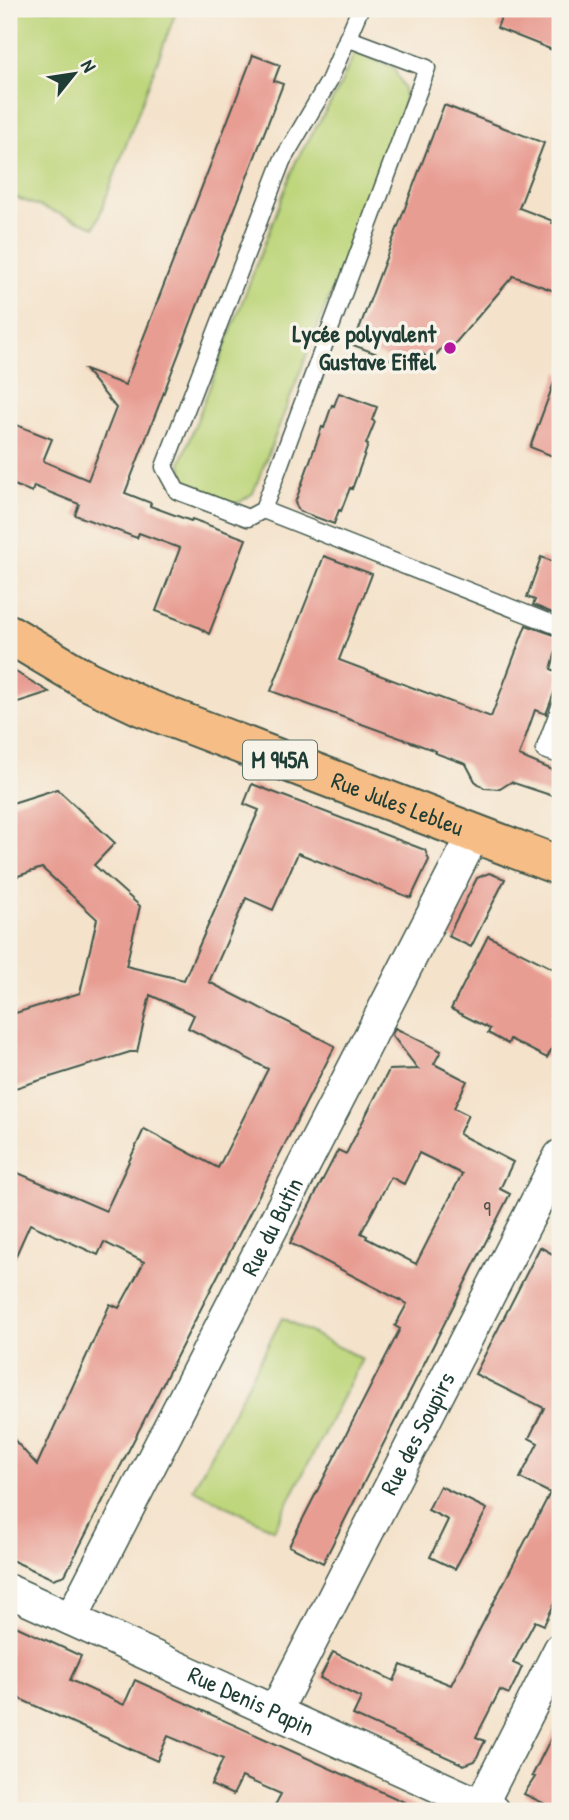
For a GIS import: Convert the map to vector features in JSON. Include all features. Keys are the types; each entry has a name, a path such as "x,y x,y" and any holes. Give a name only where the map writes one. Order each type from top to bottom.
{"main road":[{"name":"Rue Jules Lebleu","path":"9,634 88,681 143,707 560,866"}],"street":[{"name":"Rue du Butin","path":"71,1619 474,834"},
{"name":"Rue des Soupirs","path":"275,1712 560,1156"},
{"name":"Rue Denis Papin","path":"9,1591 484,1809"},
{"path":"484,1809 560,1649"}],"lane":[{"path":"347,38 427,68 263,510 248,518 177,491 164,467 282,161 329,80 347,38 360,9"},
{"path":"263,510 560,627"},
{"path":"560,707 544,750 560,755"}],"green space":[{"path":"9,9 177,9 95,227 9,195"},
{"path":"355,52 393,67 404,88 404,105 253,493 240,502 230,503 193,489 184,479 181,462 296,161 337,92"},
{"path":"282,1318 362,1359 274,1530 193,1489"}],"building":[{"path":"504,9 560,9 560,53 497,28"},
{"path":"253,55 280,65 274,81 283,84 125,493 151,503 150,506 246,539 209,634 156,611 180,548 139,533 137,538 75,515 79,504 34,486 32,492 9,483 9,422 52,439 43,461 88,480 116,408 85,370 125,385"},
{"path":"444,105 544,143 519,208 560,226 560,293 513,276 451,348 446,343 431,361 423,354 417,369 353,345"},
{"path":"558,372 560,373 560,459 530,447"},
{"path":"339,393 377,407 372,420 375,422 366,444 368,445 352,489 350,488 334,524 299,511 295,503 322,427 324,428"},
{"path":"324,556 372,574 339,660 491,717 526,625 560,637 551,669 560,673 560,677 546,714 535,710 519,756 560,773 553,796 511,782 500,789 484,788 475,781 466,764 271,691"},
{"path":"541,557 560,564 560,616 533,605 535,600 527,597"},
{"path":"9,668 49,692 9,705"},
{"path":"252,784 425,850 429,860 411,898 298,853 273,910 246,898 209,982 335,1046 65,1575 53,1579 9,1559 9,1434 37,1465 110,1304 119,1308 144,1262 104,1242 98,1255 30,1224 9,1271 9,1169 106,1211 144,1129 218,1168 268,1069 188,1028 194,1015 150,995 137,1052 9,1090 9,1015 80,993 97,919 42,868 9,879 9,804 57,789 115,843 94,865 140,906 126,966 184,980 259,810 244,804"},
{"path":"489,873 505,879 471,947 448,936 477,878"},
{"path":"488,936 560,972 560,996 550,1016 560,1021 560,1033 547,1058 510,1039 508,1044 488,1033 490,1029 451,1009"},
{"path":"395,1028 441,1051 434,1064 467,1081 454,1108 468,1115 459,1134 513,1162 500,1189 510,1194 323,1563 289,1546 400,1329 395,1326 407,1304 290,1243 338,1150 346,1154 389,1070 418,1069 392,1035","holes":["419,1153 462,1174 416,1264 361,1233 391,1177 404,1184"]},
{"path":"540,1247 560,1258 560,1592 544,1625 535,1621 513,1663 522,1667 517,1678 509,1694 500,1690 476,1737 485,1741 475,1761 464,1765 353,1715 361,1698 320,1678 333,1652 394,1681 401,1665 451,1685 550,1493 520,1478 538,1443 529,1438 544,1408 475,1374"},
{"path":"440,1486 487,1509 455,1569 430,1557 448,1520 428,1510"},
{"path":"9,1623 81,1656 70,1680 124,1705 135,1680 424,1811 272,1811 281,1794 242,1777 233,1795 211,1785 223,1759 168,1736 157,1761 9,1694"},
{"path":"560,1720 560,1811 524,1794 535,1777 532,1776"}],"place":[{"name":"Lycée polyvalent Gustave Eiffel","path":"450,348"}]}
